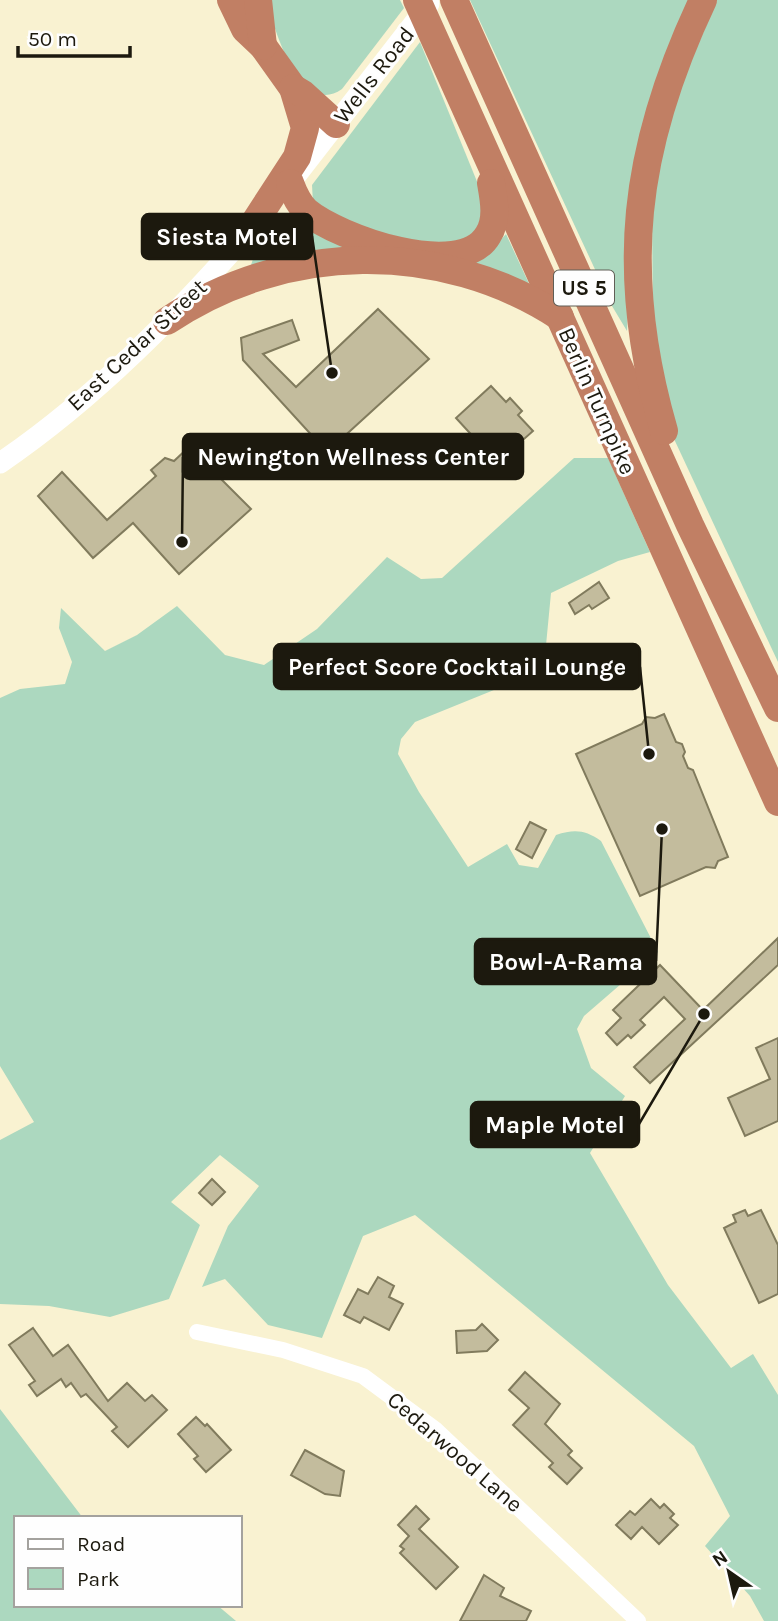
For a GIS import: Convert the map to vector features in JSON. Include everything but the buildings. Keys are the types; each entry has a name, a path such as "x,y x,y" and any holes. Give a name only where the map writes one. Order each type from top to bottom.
{"highway":[{"path":"231,0 244,29 263,46 293,88 304,121 302,146 247,234"},
{"path":"258,0 263,46"},
{"name":"Berlin Turnpike","path":"417,0 778,802"},
{"path":"690,525 646,361 639,297 638,234 645,168 659,107 672,69 704,0"},
{"name":"Berlin Turnpike","path":"448,1 690,525 778,708"},
{"path":"293,88 336,124"},
{"path":"167,321 230,284 296,265 365,258 426,261 460,256 480,246 488,236 495,213 484,149"},
{"path":"290,183 305,210 332,227 510,289 560,317"}],"main road":[{"name":"Wells Road","path":"316,150 336,124 448,1"},
{"name":"East Cedar Street","path":"0,463 92,391 167,321 247,234 316,150"}],"street":[{"name":"Cedarwood Lane","path":"197,1332 283,1350 363,1376 436,1430 638,1621"}],"green space":[{"path":"267,0 400,0 404,8 342,89 327,95 313,92 291,66 275,30"},
{"path":"470,0 692,0 633,195 627,331 612,306"},
{"path":"717,0 778,0 778,662 675,441 653,330 652,214 660,155 686,73"},
{"path":"420,42 487,206 485,217 469,240 437,246 365,229 313,203 312,185"},
{"path":"291,213 394,252 250,268 254,256"},
{"path":"506,234 531,288 454,264 485,257"},
{"path":"574,458 608,458 650,552 618,561 551,593 542,687 514,682 415,722 401,739 398,754 419,792 468,867 507,844 519,865 538,868 556,835 580,832 601,841 658,952 584,1016 577,1029 591,1068 625,1096 590,1153 668,1285 731,1368 753,1354 778,1395 778,1621 764,1621 750,1596 705,1546 730,1516 694,1446 415,1215 363,1236 322,1338 268,1325 225,1279 202,1287 228,1226 259,1186 220,1155 171,1202 200,1225 169,1299 110,1317 49,1306 0,1304 0,1140 34,1122 0,1066 0,698 20,689 65,684 72,662 59,628 61,608 105,651 137,635 177,606 225,655 264,665 317,629 387,557 421,579 442,578"},
{"path":"0,1409 81,1516 14,1516 14,1607 219,1607 236,1621 0,1621"}],"place":[{"name":"Siesta Motel","path":"332,373"},
{"name":"Newington Wellness Center","path":"182,542"},
{"name":"Perfect Score Cocktail Lounge","path":"649,754"},
{"name":"Bowl-A-Rama","path":"662,829"},
{"name":"Maple Motel","path":"704,1014"}]}
